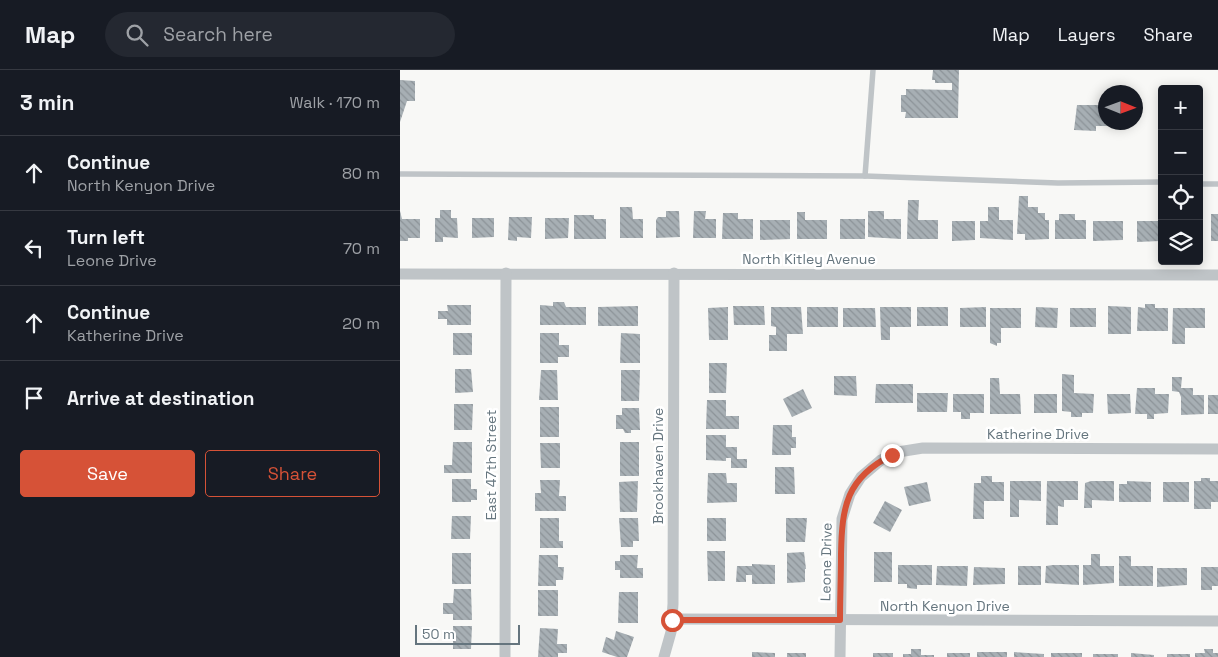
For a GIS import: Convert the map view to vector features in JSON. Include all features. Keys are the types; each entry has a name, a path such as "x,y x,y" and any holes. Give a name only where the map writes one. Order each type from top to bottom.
{"street":[{"name":"East 47th Street","path":"505,657 506,273"},
{"name":"Brookhaven Drive","path":"664,657 672,620 674,273"},
{"name":"North Kitley Avenue","path":"400,274 1218,275"},
{"name":"Katherine Drive","path":"865,473 880,460 917,448 1218,449"},
{"name":"Leone Drive","path":"840,657 842,518 850,494 865,473"},
{"name":"North Kenyon Drive","path":"672,620 1218,621"}],"lane":[{"path":"865,176 873,70"},
{"path":"400,174 865,176 1058,183 1158,182"},
{"path":"1203,184 1218,184"}],"building":[{"path":"933,70 959,70 958,118 905,118 906,112 901,112 901,95 906,95 906,89 952,90 952,83 935,83 935,80 932,80"},
{"path":"400,80 415,81 415,101 407,101 400,122"},
{"path":"1077,105 1098,105 1098,126 1096,126 1096,131 1074,130"},
{"path":"1019,196 1028,196 1028,207 1038,207 1038,213 1045,213 1045,220 1049,220 1049,239 1025,240 1025,234 1017,234"},
{"path":"908,200 919,200 918,220 938,220 938,239 907,239"},
{"path":"620,207 632,207 633,219 643,219 643,238 620,238"},
{"path":"988,207 999,207 999,220 1013,220 1013,240 980,238 980,221 988,221"},
{"path":"440,210 451,210 451,218 457,218 458,238 443,237 443,242 435,242 435,218 440,218"},
{"path":"400,211 402,219 420,219 420,238 408,238 408,241 400,241"},
{"path":"666,211 679,211 680,237 656,238 656,220 658,217 666,217"},
{"path":"694,211 706,211 705,219 716,219 716,238 693,238"},
{"path":"868,211 884,211 884,219 901,219 901,239 868,237"},
{"path":"797,212 805,212 805,220 827,220 827,239 797,239"},
{"path":"723,213 738,213 738,219 753,219 753,239 722,239"},
{"path":"1059,214 1075,214 1075,220 1086,220 1086,239 1055,239 1055,220 1059,220"},
{"path":"1211,214 1218,214 1218,241 1211,241"},
{"path":"574,215 594,215 594,219 606,219 606,239 574,239"},
{"path":"509,217 532,217 531,238 517,237 517,241 508,240"},
{"path":"472,218 494,218 494,237 472,238"},
{"path":"545,218 569,218 568,238 545,239"},
{"path":"840,219 865,219 865,239 840,239"},
{"path":"760,220 790,220 790,239 760,240"},
{"path":"952,221 975,221 975,240 952,241"},
{"path":"1093,221 1123,221 1123,240 1093,241"},
{"path":"1137,221 1158,221 1158,241 1137,242"},
{"path":"553,302 564,302 566,307 586,307 586,325 540,325 540,305 553,306"},
{"path":"1145,304 1155,304 1155,308 1168,308 1168,331 1137,331 1138,307 1145,308"},
{"path":"447,305 471,305 471,325 447,325 447,319 438,319 438,311 448,311"},
{"path":"638,306 638,326 598,326 598,307"},
{"path":"733,306 764,306 765,325 734,325"},
{"path":"1108,306 1131,307 1131,334 1108,334"},
{"path":"728,307 728,340 709,340 708,308"},
{"path":"771,307 801,307 803,334 787,334 787,351 769,351 769,335 776,335 776,327 771,326"},
{"path":"807,307 838,307 838,327 807,327"},
{"path":"880,307 911,307 911,327 890,327 890,340 881,340"},
{"path":"917,307 948,307 948,326 917,326"},
{"path":"986,307 986,327 960,327 960,308"},
{"path":"1036,307 1058,308 1057,328 1035,327"},
{"path":"843,308 875,308 876,327 843,327"},
{"path":"990,308 1021,308 1021,328 1001,328 1001,343 997,343 997,346 990,343"},
{"path":"1070,308 1096,308 1096,327 1070,327"},
{"path":"1173,308 1205,308 1205,328 1185,328 1185,344 1172,344"},
{"path":"453,333 472,333 472,355 453,355"},
{"path":"540,333 559,333 559,345 569,345 569,357 558,357 558,363 540,363"},
{"path":"621,333 640,334 640,363 620,363"},
{"path":"709,363 727,363 726,393 709,393"},
{"path":"455,369 471,369 473,392 455,393"},
{"path":"541,370 557,370 558,400 539,400"},
{"path":"621,370 640,370 639,401 621,401"},
{"path":"1062,374 1074,375 1074,393 1094,394 1093,413 1082,413 1082,417 1071,417 1071,412 1062,411"},
{"path":"834,376 856,376 857,396 834,395"},
{"path":"1172,377 1182,377 1181,388 1193,388 1193,395 1204,395 1204,414 1181,415 1181,397 1179,392 1172,391"},
{"path":"990,378 999,378 1000,394 1020,394 1021,414 990,414"},
{"path":"876,384 913,384 913,403 875,403"},
{"path":"1137,388 1155,388 1155,394 1169,394 1168,413 1154,414 1154,419 1147,419 1147,414 1135,414"},
{"path":"803,389 812,408 792,417 783,399"},
{"path":"917,393 948,393 947,412 917,412"},
{"path":"953,394 984,394 984,413 970,413 970,419 961,419 961,412 953,412"},
{"path":"1034,394 1057,394 1057,413 1034,413"},
{"path":"1107,394 1130,394 1131,413 1108,414"},
{"path":"1208,395 1218,395 1218,414 1208,414"},
{"path":"707,400 726,400 726,416 739,416 739,429 706,429"},
{"path":"454,404 473,404 472,430 454,430"},
{"path":"540,407 559,407 559,437 540,437"},
{"path":"622,408 639,408 640,430 631,430 631,433 625,433 623,429 616,429 616,415 622,415"},
{"path":"773,425 792,425 792,437 796,437 796,448 791,448 791,455 772,455"},
{"path":"706,435 726,435 726,447 737,447 737,459 747,459 747,468 731,468 731,458 726,458 726,461 706,460"},
{"path":"453,442 472,442 472,473 444,473 444,465 452,465"},
{"path":"620,442 639,442 639,476 620,476"},
{"path":"540,443 560,443 560,468 541,468"},
{"path":"775,467 794,467 795,494 775,494"},
{"path":"708,473 726,473 727,483 737,483 737,502 707,503"},
{"path":"981,476 992,476 992,482 1004,482 1004,501 984,501 984,519 973,519 974,483 981,483"},
{"path":"1201,478 1210,478 1210,481 1218,481 1218,502 1211,502 1211,509 1194,509 1194,481 1201,481"},
{"path":"452,479 471,479 471,489 477,489 477,500 471,500 471,502 452,502"},
{"path":"540,480 560,480 559,496 566,496 566,511 535,511 535,493 541,493"},
{"path":"638,481 637,512 620,512 619,482"},
{"path":"1010,481 1041,481 1041,501 1019,500 1019,517 1010,517"},
{"path":"1047,481 1078,481 1078,500 1064,500 1064,507 1058,506 1058,525 1046,525"},
{"path":"1091,481 1114,481 1114,501 1092,500 1092,508 1084,508 1085,483"},
{"path":"1127,481 1151,482 1151,502 1119,502 1119,484 1127,484"},
{"path":"927,482 931,501 909,506 904,487"},
{"path":"1163,482 1189,482 1189,502 1163,502"},
{"path":"885,501 902,510 890,532 873,523"},
{"path":"452,516 471,516 470,539 451,539"},
{"path":"540,518 559,518 559,541 563,541 563,548 540,548"},
{"path":"619,518 638,518 639,541 633,541 633,547 621,547"},
{"path":"707,518 726,518 726,541 707,541"},
{"path":"786,518 807,518 805,542 786,542"},
{"path":"707,551 725,551 725,581 708,581"},
{"path":"804,552 805,582 787,583 787,553"},
{"path":"874,552 892,552 892,582 874,582"},
{"path":"452,553 471,553 471,584 452,584"},
{"path":"1091,554 1100,554 1100,566 1114,566 1114,583 1083,585 1083,565 1091,565"},
{"path":"539,555 558,555 558,567 564,567 563,580 556,580 556,586 538,586"},
{"path":"620,555 638,555 637,568 643,568 643,578 620,578 620,570 615,570 615,561 620,561"},
{"path":"1119,556 1131,556 1131,566 1153,566 1153,586 1119,586"},
{"path":"752,564 775,565 775,584 752,584 752,575 746,575 746,582 736,582 737,566 752,566"},
{"path":"898,565 932,565 932,585 917,585 917,589 907,588 907,584 898,584"},
{"path":"1079,565 1079,585 1045,583 1046,566"},
{"path":"937,566 968,566 967,586 936,585"},
{"path":"1018,566 1041,566 1041,585 1018,585"},
{"path":"974,567 1005,568 1005,584 973,585"},
{"path":"1201,567 1218,567 1218,586 1212,586 1212,590 1201,590"},
{"path":"1157,568 1187,568 1187,585 1157,587"},
{"path":"454,589 471,589 472,620 453,620 453,614 443,614 443,603 453,603"},
{"path":"538,590 558,590 558,616 538,616"},
{"path":"619,592 638,592 638,623 618,623"},
{"path":"453,626 472,626 471,649 453,649"},
{"path":"540,628 558,629 557,644 567,644 567,653 558,653 558,657 538,657"},
{"path":"616,631 634,637 627,657 617,657 602,652 606,637 614,640"},
{"path":"911,649 921,649 921,655 934,655 934,657 903,657 903,654 911,654"},
{"path":"1204,649 1213,649 1213,653 1218,653 1218,657 1195,657 1195,653 1205,653"},
{"path":"752,652 775,653 775,657 752,657"},
{"path":"977,652 1007,652 1007,657 977,657"},
{"path":"1014,652 1044,654 1044,657 1014,657"},
{"path":"787,653 806,653 806,657 787,657"},
{"path":"873,653 893,653 893,657 873,657"},
{"path":"947,653 970,653 970,657 947,657"},
{"path":"1051,653 1082,653 1082,657 1051,657"},
{"path":"1131,653 1154,655 1154,657 1131,657"},
{"path":"1093,654 1118,654 1118,657 1093,657"},
{"path":"1167,654 1190,654 1190,657 1167,657"}],"route":[{"path":"672,620 840,620 843,512 856,482 880,460 892,455"}]}
